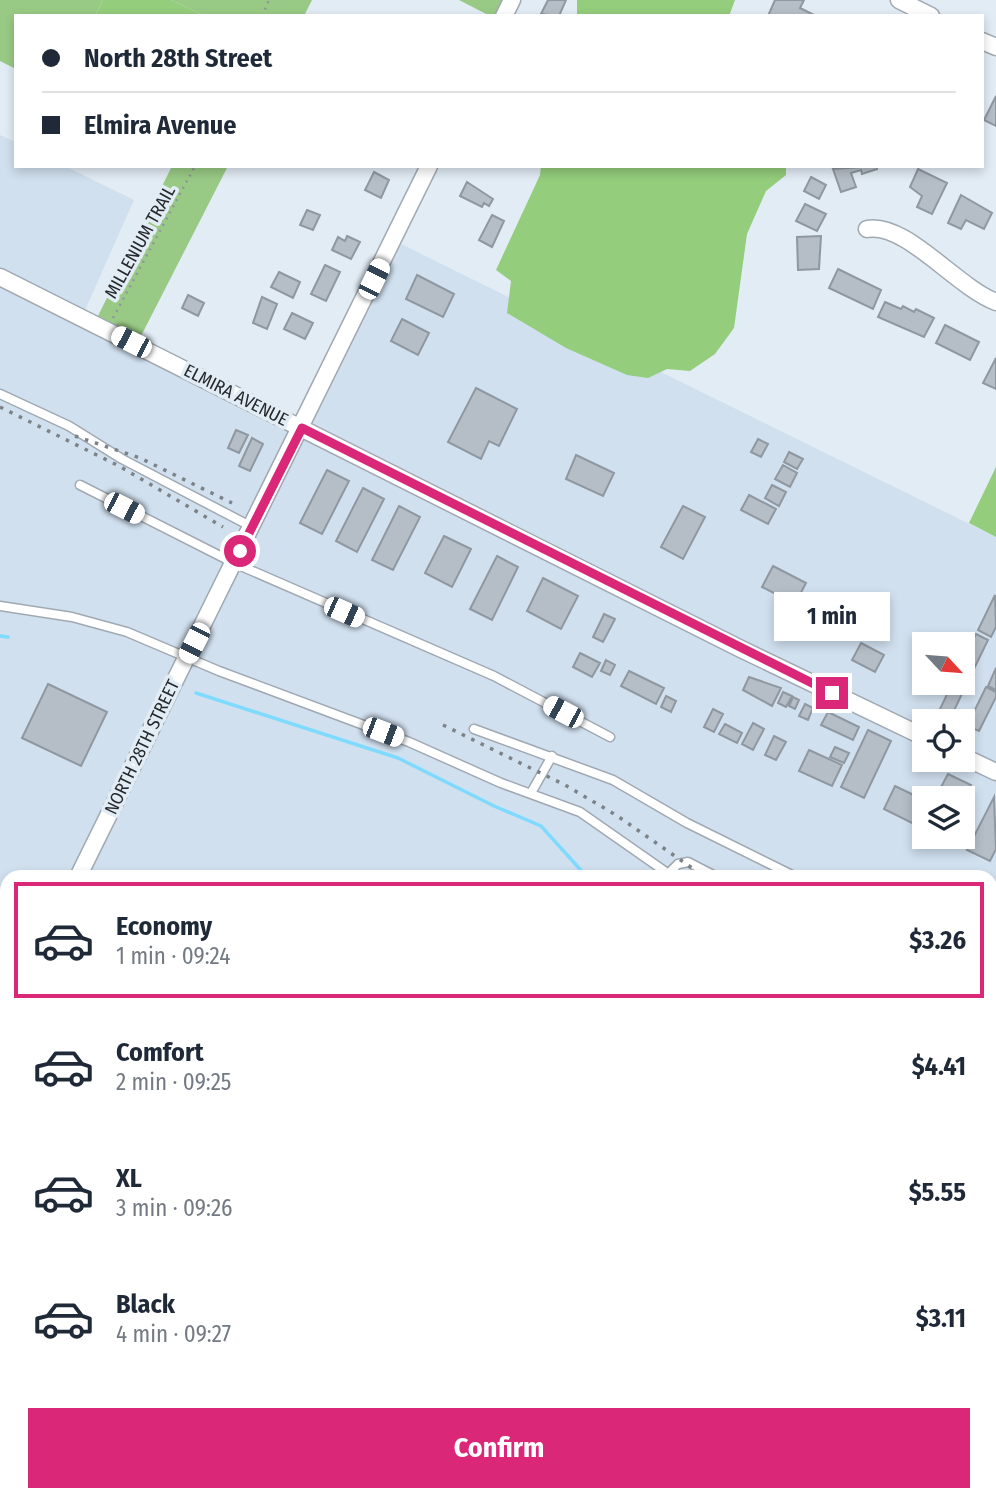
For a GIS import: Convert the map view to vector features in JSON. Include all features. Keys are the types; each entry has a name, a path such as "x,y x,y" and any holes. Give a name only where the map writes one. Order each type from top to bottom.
{"street":[{"path":"898,0 927,14"},
{"name":"NORTH 28TH STREET","path":"84,870 428,168"},
{"path":"867,229 878,227 898,234 973,292 996,302"},
{"name":"ELMIRA AVENUE","path":"0,277 741,649 912,731"},
{"path":"975,762 996,772"}],"lane":[{"path":"0,394 69,426 122,459 252,527"},
{"path":"80,485 234,564 494,676 610,737"},
{"path":"0,606 95,623 127,632 409,742 580,812 664,870"},
{"path":"474,729 613,780 687,823 782,870"},
{"path":"531,793 552,756"},
{"path":"674,870 678,864 688,862 703,870"}],"path":[{"name":"MILLENIUM TRAIL","path":"106,330 194,168"}],"shaded area":[{"path":"0,135 14,141 14,168 69,168 134,200 82,317 301,428 393,240 996,537 996,870 0,870"}],"green space":[{"path":"0,0 103,0 96,14 14,14 14,68 0,61"},
{"path":"103,0 171,0 201,14 96,14"},
{"path":"171,0 312,0 305,14 201,14"},
{"path":"459,0 503,0 496,14 486,14"},
{"path":"577,0 735,0 730,14 577,14"},
{"path":"171,168 227,168 140,338 98,316"},
{"path":"541,168 786,168 786,175 766,191 747,234 734,328 715,354 690,371 667,369 648,378 627,375 566,348 507,313 511,281 496,270 540,175"},
{"path":"996,467 996,537 969,523"}],"building":[{"path":"548,0 566,0 560,14 541,14"},
{"path":"775,0 804,0 800,8 812,14 769,14"},
{"path":"996,96 996,126 984,120"},
{"path":"833,169 877,169 862,174 861,170 851,173 856,187 841,192"},
{"path":"918,169 947,183 932,214 917,207 922,196 910,187"},
{"path":"374,172 389,180 381,198 365,190"},
{"path":"811,177 826,185 819,199 804,191"},
{"path":"467,182 493,199 489,206 484,203 482,207 460,196"},
{"path":"961,195 992,213 984,229 966,220 961,229 948,223"},
{"path":"805,204 826,214 817,231 796,221"},
{"path":"307,210 320,215 313,230 300,225"},
{"path":"492,215 504,221 492,247 479,240"},
{"path":"347,236 360,242 351,259 332,250 338,237 345,241"},
{"path":"821,236 819,269 798,270 797,237"},
{"path":"325,265 340,272 326,301 311,294"},
{"path":"838,269 881,290 873,309 829,288"},
{"path":"279,272 300,282 293,298 271,287"},
{"path":"417,275 454,294 443,317 406,299"},
{"path":"188,295 204,303 198,316 182,308"},
{"path":"262,297 277,304 267,329 253,323"},
{"path":"885,302 914,312 916,309 934,318 924,337 878,317"},
{"path":"292,313 313,323 305,339 284,329"},
{"path":"402,319 429,333 418,355 391,341"},
{"path":"945,325 979,342 970,360 936,343"},
{"path":"996,358 996,389 983,383"},
{"path":"476,388 517,409 499,446 489,441 481,459 448,442"},
{"path":"236,430 248,435 239,453 228,448"},
{"path":"252,438 263,444 250,471 239,466"},
{"path":"758,439 768,444 761,457 751,452"},
{"path":"789,452 803,459 797,469 784,462"},
{"path":"576,455 614,473 603,496 566,479"},
{"path":"783,465 797,473 790,487 775,479"},
{"path":"327,470 349,481 322,534 300,523"},
{"path":"772,485 786,492 779,506 765,498"},
{"path":"363,488 384,499 357,552 336,541"},
{"path":"749,495 776,509 768,524 741,510"},
{"path":"399,506 420,517 393,570 372,560"},
{"path":"683,506 705,517 683,559 661,547"},
{"path":"444,536 471,549 452,587 425,573"},
{"path":"497,556 518,567 492,620 470,609"},
{"path":"773,566 806,583 795,604 762,587"},
{"path":"543,578 578,596 561,629 527,611"},
{"path":"995,595 996,627 991,637 978,630"},
{"path":"604,614 615,619 603,642 593,637"},
{"path":"976,634 988,640 975,667"},
{"path":"861,643 884,655 875,672 852,660"},
{"path":"580,653 600,663 592,677 573,667"},
{"path":"606,660 615,665 610,675 601,671"},
{"path":"996,668 996,690 988,686"},
{"path":"629,671 664,688 656,704 621,686"},
{"path":"749,677 781,688 772,706 743,690"},
{"path":"48,684 107,712 81,766 22,738"},
{"path":"986,687 996,692 979,731 975,729 975,710"},
{"path":"783,692 792,696 786,707 778,703"},
{"path":"947,695 961,695 955,709 940,709"},
{"path":"666,696 676,701 671,712 661,707"},
{"path":"793,697 799,700 795,709 789,706"},
{"path":"805,704 813,708 808,720 799,716"},
{"path":"713,709 723,714 714,732 704,727"},
{"path":"828,712 859,727 853,740 821,725"},
{"path":"753,723 764,729 753,750 742,744"},
{"path":"725,724 742,733 737,743 719,734"},
{"path":"868,730 891,741 864,798 841,787"},
{"path":"774,736 786,742 776,760 765,755"},
{"path":"835,747 849,753 844,763 830,757"},
{"path":"809,750 842,765 832,786 799,771"},
{"path":"948,774 971,785 970,786 942,786"},
{"path":"895,786 912,794 912,823 884,809"},
{"path":"994,797 996,849 990,861 967,850 975,849 975,834"}],"waterway":[{"path":"0,636 8,637"},
{"path":"196,693 398,758 494,806 541,826 581,870"}],"railway":[{"path":"0,407 119,466 223,527"},
{"path":"75,436 140,458 232,503"},
{"path":"443,725 565,785 616,815 695,870"}],"route":[{"path":"240,551 302,428 832,693"}]}
